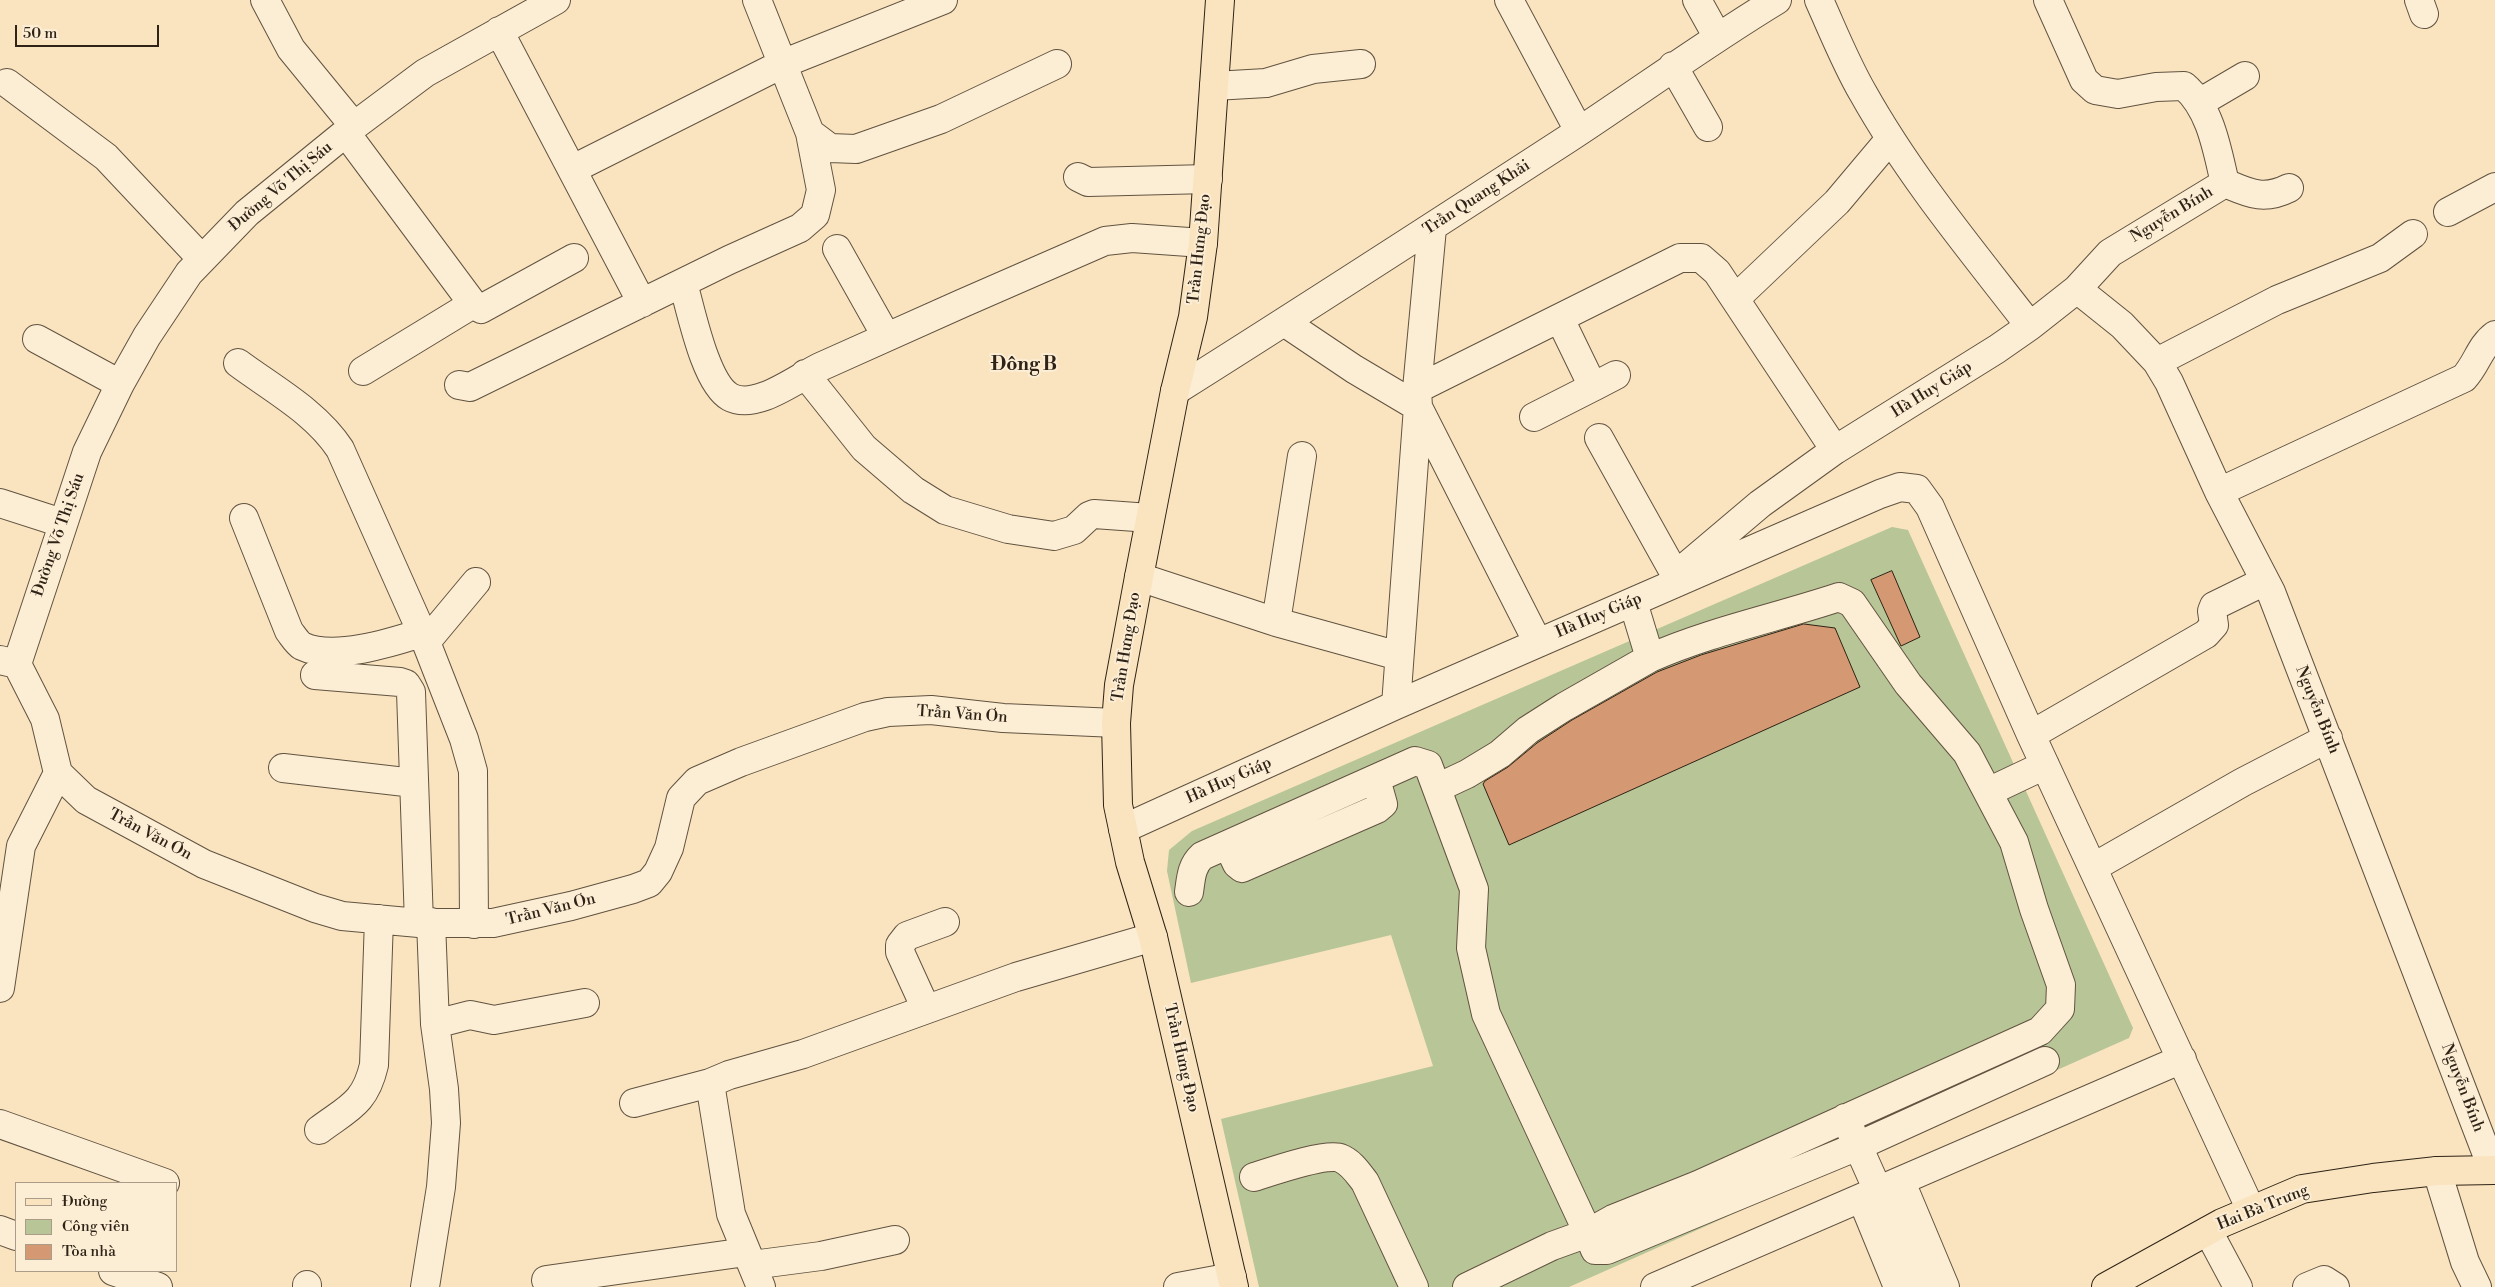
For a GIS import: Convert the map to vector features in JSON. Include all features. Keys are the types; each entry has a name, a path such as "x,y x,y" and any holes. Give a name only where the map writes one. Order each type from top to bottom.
{"main road":[{"name":"Trần Hưng Đạo","path":"1220,0 1203,243 1193,317 1175,391 1150,518 1119,685 1116,723 1118,805 1123,829 1153,937 1233,1282"},
{"name":"Hai Bà Trưng","path":"2106,1287 2208,1231 2251,1210 2302,1189 2437,1171 2494,1170"}],"street":[{"path":"266,0 291,50 350,129 473,304 482,308 574,258"},
{"name":"Đường Võ Thị Sáu","path":"8,662 62,523 87,452 120,384 147,336 189,273 247,213 350,129 425,73 499,31 519,9 556,0"},
{"path":"460,385 470,387 800,228 815,215 821,190 810,134 757,0"},
{"path":"573,169 782,64 943,0"},
{"path":"1509,0 1579,131"},
{"path":"1697,0 1717,36"},
{"name":"Trần Quang Khải","path":"1175,391 1432,228 1579,131 1717,36 1777,0"},
{"path":"1819,0 1862,92 1890,139 1928,194 2030,326"},
{"name":"Nguyễn Bính","path":"2030,326 2077,289 2110,252 2225,183 2213,135 2199,103 2184,86 2156,87 2118,94 2095,90 2084,80 2048,0"},
{"path":"499,31 642,303"},
{"path":"810,134 830,148 856,149 941,119 1057,64"},
{"path":"1214,86 1266,83 1313,69 1361,64"},
{"path":"1673,66 1708,127"},
{"path":"2199,103 2245,76"},
{"path":"7,83 106,157 202,259"},
{"path":"1735,299 1837,202 1890,139"},
{"path":"1078,177 1088,182 1208,179"},
{"path":"2225,183 2263,196 2275,195 2289,188"},
{"path":"2448,212 2495,187"},
{"path":"1396,705 1432,228"},
{"path":"2157,362 2277,300 2380,258 2413,234"},
{"path":"683,283 710,373 728,396 741,401 769,395 805,374 886,336 1105,241 1132,238 1203,243"},
{"path":"836,249 886,336"},
{"path":"1418,398 1560,319 1680,258 1701,258 1717,272 1835,450"},
{"name":"Nguyễn Bính","path":"2077,289 2122,325 2157,362 2169,382 2219,492 2271,592 2494,1170"},
{"path":"363,371 473,304"},
{"path":"1534,417 1604,381 1560,319"},
{"path":"1284,322 1354,369 1418,398 1538,643"},
{"name":"Hà Huy Giáp","path":"1123,829 1396,705 1633,602 1669,582 1760,504 1835,450 1997,349 2030,326"},
{"path":"2219,492 2464,378 2472,368 2483,346 2495,335"},
{"path":"37,339 120,384"},
{"path":"238,363 314,420 331,436 340,449 424,638 464,739 473,771 474,924"},
{"path":"805,374 864,448 913,490 945,510 1008,529 1054,536 1074,530 1089,516 1094,514 1150,518"},
{"path":"1599,438 1669,582 1880,494 1900,487 1917,489 1930,508 2031,734 2251,1210"},
{"path":"1276,622 1302,456"},
{"path":"0,504 62,523"},
{"path":"244,518 289,631 300,645 313,650 350,651 424,638 476,582"},
{"path":"1139,577 1276,622 1399,656"},
{"path":"2031,734 2206,634 2214,625 2212,611 2214,606 2265,581"},
{"path":"1437,788 1467,774 1500,754 1528,730 1549,716 1650,658 1691,640 1788,614 1839,597 1852,603 1908,684 1967,753 2014,842 2034,909 2061,984 2060,1009 2040,1031 1698,1185 1613,1219 1588,1233 1552,1246 1467,1287"},
{"path":"1633,602 1650,658"},
{"path":"0,988 3,944 21,846 58,773 45,719 8,662"},
{"path":"315,675 406,684 411,692 414,783 425,922 435,1024 444,1089 446,1123 441,1188 425,1287"},
{"name":"Trần Văn Ơn","path":"58,773 86,800 204,864 315,908 342,916 474,924 493,923 571,906 649,883 658,872 669,848 681,798 698,781 741,762 865,717 888,712 931,710 1003,718 1116,723"},
{"path":"2094,867 2243,782 2328,738"},
{"path":"1189,892 1196,862 1202,856 1415,761 1428,765 1474,889 1471,948 1486,1014 1595,1250 1607,1250 1858,1146 2045,1061"},
{"path":"1988,792 2046,765"},
{"path":"283,768 414,783"},
{"path":"319,1130 359,1100 369,1086 374,1065 379,919"},
{"path":"926,1010 900,952 900,945 908,936 945,922"},
{"path":"634,1103 710,1083 729,1075 803,1054 1016,977 1153,937"},
{"path":"435,1024 470,1015 494,1020 585,1003"},
{"path":"1656,1287 2182,1059"},
{"path":"710,1083 731,1214 753,1268"},
{"path":"1845,1118 1881,1190 1921,1287"},
{"path":"0,1124 162,1182"},
{"path":"1254,1177 1325,1157 1339,1157 1354,1167 1364,1182 1414,1287"},
{"path":"2437,1171 2465,1262 2477,1287"},
{"path":"1881,1190 1898,1287"},
{"path":"1881,1190 1945,1287"},
{"path":"0,1230 15,1236"},
{"path":"2208,1231 2238,1287"},
{"path":"546,1280 650,1276 753,1268 895,1240"},
{"path":"115,1272 158,1287"},
{"path":"2307,1287 2324,1280 2335,1287"},
{"path":"1178,1287 1233,1282"}],"green space":[{"path":"1892,527 1908,530 2133,1028 2129,1038 1569,1287 1259,1287 1221,1119 1433,1066 1391,935 1191,983 1167,871 1169,850 1192,831"}],"building":[{"path":"1892,571 1920,637 1901,646 1871,580"},
{"path":"1804,624 1835,628 1860,687 1509,845 1483,784 1485,781 1508,767 1537,743 1572,720 1657,672 1701,655"}],"district":[{"name":"Đông B","path":"1024,365"}]}
